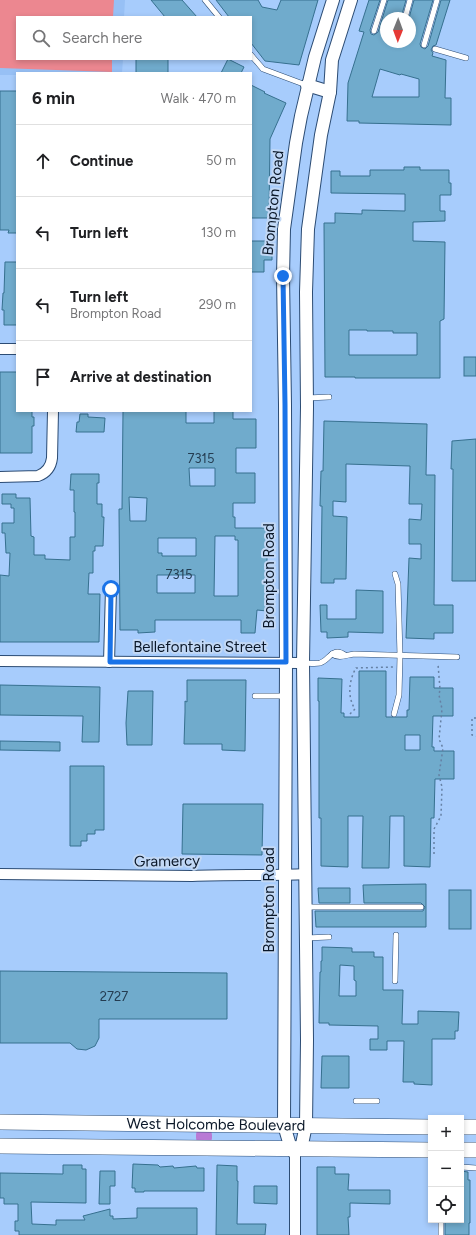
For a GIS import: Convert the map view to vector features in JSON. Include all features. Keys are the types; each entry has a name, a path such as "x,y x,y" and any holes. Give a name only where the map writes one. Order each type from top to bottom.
{"main road":[{"name":"West Holcombe Boulevard","path":"0,1122 428,1127"},
{"path":"464,1127 476,1127"},
{"name":"West Holcombe Boulevard","path":"0,1146 296,1152 428,1150"},
{"path":"464,1150 476,1150"}],"street":[{"name":"Brompton Road","path":"296,1152 284,1125 286,662 283,276 284,229 296,143 307,85 333,0"},
{"name":"Brompton Road","path":"295,1235 296,1152 306,1125 306,874 303,663 307,454 306,292 308,229 320,141 330,92 332,60 351,0"},
{"path":"307,85 330,92"},
{"path":"0,349 16,350"},
{"path":"0,477 34,477 46,471 52,463 53,412"},
{"path":"285,454 307,454"},
{"path":"110,662 111,589"},
{"name":"Bellefontaine Street","path":"0,661 303,663"},
{"name":"Gramercy","path":"0,874 192,876 306,874"},
{"path":"284,978 306,979"}],"lane":[{"path":"205,0 218,16"},
{"path":"374,31 384,0"},
{"path":"407,12 410,0"},
{"path":"424,46 437,0"},
{"path":"435,49 466,58"},
{"path":"252,56 263,69 307,85"},
{"path":"307,398 329,398"},
{"path":"394,714 399,695 400,667 398,584 395,574"},
{"path":"303,663 320,663 332,654 335,657 342,657 345,655 457,656"},
{"path":"255,696 286,696"},
{"path":"306,907 421,907"},
{"path":"395,981 396,935"},
{"path":"306,938 329,936"},
{"path":"356,1101 377,1101"},
{"path":"464,1167 476,1168"},
{"path":"441,1223 441,1235"}],"path":[{"path":"434,854 434,829 440,816 442,787 439,775 443,748 439,739 442,709 439,695 439,656"},
{"path":"350,714 355,709 351,703 350,679 356,668 400,667"},
{"path":"476,718 472,718 472,735 476,736"}],"shaded area":[{"path":"0,0 125,0 124,16 16,16 16,60 123,60 122,72 16,72 16,75 0,75"},
{"path":"0,0 114,0 113,16 16,16 16,60 112,60 112,72 0,68"}],"building":[{"path":"151,0 182,0 196,16 164,16"},
{"path":"216,0 258,0 262,7 277,10 281,0 318,0 299,65 265,61 252,44 252,16 228,16"},
{"path":"369,0 380,0 370,30 371,34 374,35 378,32 380,26 380,48 416,48 416,12 411,12 414,0 433,0 420,44 421,47 425,49 428,46 441,0 450,0 436,45 433,46 431,50 433,53 432,56 446,60 445,98 451,98 451,125 359,123 359,121 347,121 348,83 364,32 359,31","holes":["380,69 400,75 419,79 419,97 372,97"]},
{"path":"388,0 406,0 403,12 384,12"},
{"path":"136,60 168,60 168,72 136,72"},
{"path":"228,60 244,67 242,72 222,72"},
{"path":"252,86 286,103 270,139 269,218 252,218"},
{"path":"0,91 16,91 16,233 8,233 9,230 0,230"},
{"path":"404,167 420,167 420,170 449,170 451,195 440,195 440,211 445,211 445,221 413,222 413,241 445,242 444,319 440,321 440,378 325,377 324,223 335,223 335,213 362,214 362,210 405,211 405,194 331,193 331,171 340,171 340,176 370,176 370,170 404,170","holes":["349,330 393,331 393,333 417,333 417,355 349,355"]},
{"path":"252,241 272,241 272,260 264,260 264,272 252,272"},
{"path":"5,262 16,262 16,325 4,325 4,310 2,310"},
{"path":"464,357 476,357 476,376 464,376"},
{"path":"0,372 16,372 16,412 32,412 32,417 34,417 34,426 32,426 32,453 0,453"},
{"path":"123,412 186,412 186,423 214,423 214,412 233,412 233,419 256,419 256,448 236,448 236,473 255,473 255,503 233,503 235,528 267,528 267,611 257,610 255,633 241,633 241,620 155,620 155,632 138,633 138,630 120,630 119,509 122,509","holes":["189,468 215,468 215,486 190,486","129,497 147,498 146,521 130,521","215,536 235,536 235,540 238,540 238,596 214,596","158,538 196,538 196,556 162,556 162,553 158,553","157,575 195,575 195,593 157,593"]},
{"path":"80,414 88,414 88,417 105,418 104,432 76,432"},
{"path":"324,421 427,424 426,475 435,475 434,605 453,605 453,633 434,633 434,639 406,638 409,558 421,559 421,544 409,544 409,519 421,520 422,504 409,504 410,466 346,464 346,502 333,501 333,516 347,517 346,579 334,579 334,583 321,583 322,506 320,506 321,471 323,471"},
{"path":"476,439 476,581 452,581 452,441"},
{"path":"71,474 99,474 99,483 97,483 97,504 102,504 102,517 104,517 103,546 95,546 95,551 93,551 93,573 89,573 88,594 100,594 99,642 0,642 0,575 9,576 10,553 6,553 5,533 2,533 2,523 14,523 14,508 11,508 11,504 2,504 2,494 16,494 16,498 30,498 31,536 34,537 34,555 45,555 45,559 70,560 70,537 75,537 74,490 70,490"},
{"path":"356,590 383,591 383,633 348,632 348,637 327,638 327,632 321,632 320,605 327,605 327,619 356,619"},
{"path":"359,671 386,671 386,717 407,717 407,710 409,710 410,677 434,677 434,688 453,688 453,716 433,716 432,747 434,747 434,751 454,751 454,779 435,779 434,818 431,818 430,867 404,866 404,816 390,816 389,868 362,868 363,816 348,816 348,867 321,866 321,818 319,818 318,678 342,679 341,713 344,713 344,717 359,717","holes":["405,735 420,735 420,750 405,750"]},
{"path":"187,680 246,680 245,751 222,750 222,744 184,744"},
{"path":"0,685 100,687 99,742 82,742 83,716 0,715"},
{"path":"128,691 153,691 152,745 127,745 126,723"},
{"path":"0,741 60,742 60,751 0,750"},
{"path":"70,766 104,766 104,830 95,830 95,834 87,834 87,841 81,841 81,846 70,846"},
{"path":"183,804 263,804 262,855 182,854"},
{"path":"426,884 426,927 316,927 315,911 423,911 425,907 421,903 364,903 363,885"},
{"path":"318,888 350,888 350,903 319,903"},
{"path":"449,890 471,890 471,929 449,929"},
{"path":"322,947 352,948 352,952 374,952 374,957 383,957 383,990 403,990 402,1024 418,1024 418,1011 459,1012 458,1031 455,1031 455,1039 432,1039 432,1085 403,1082 404,1041 387,1041 387,1050 370,1050 370,1039 378,1039 378,1026 329,1025 329,1023 319,1023 320,972","holes":["340,965 354,966 356,996 339,996"]},
{"path":"0,971 227,973 227,1019 99,1019 99,1038 95,1046 86,1050 77,1049 70,1043 0,1043"},
{"path":"322,1056 349,1056 349,1088 321,1088"},
{"path":"133,1164 158,1165 160,1167 173,1166 174,1168 196,1166 197,1168 204,1168 204,1191 135,1192 135,1188 132,1188"},
{"path":"63,1165 82,1165 82,1169 86,1169 86,1203 31,1202 32,1224 56,1225 56,1220 85,1220 83,1216 110,1209 110,1216 113,1216 113,1219 137,1218 137,1208 197,1208 197,1235 19,1235 19,1231 15,1231 15,1221 18,1221 18,1204 4,1204 4,1198 0,1198 0,1173 63,1174"},
{"path":"217,1165 237,1166 237,1224 266,1224 265,1235 216,1235"},
{"path":"317,1167 335,1167 335,1174 349,1174 348,1190 390,1190 390,1204 350,1203 350,1217 348,1217 349,1235 317,1235"},
{"path":"100,1171 115,1171 115,1186 110,1186 110,1204 99,1204"},
{"path":"464,1171 468,1172 468,1180 470,1180 469,1235 445,1235 445,1223 464,1223"},
{"path":"254,1186 277,1186 277,1204 254,1203"}],"route":[{"path":"111,589 110,662 286,662 283,276"}]}
